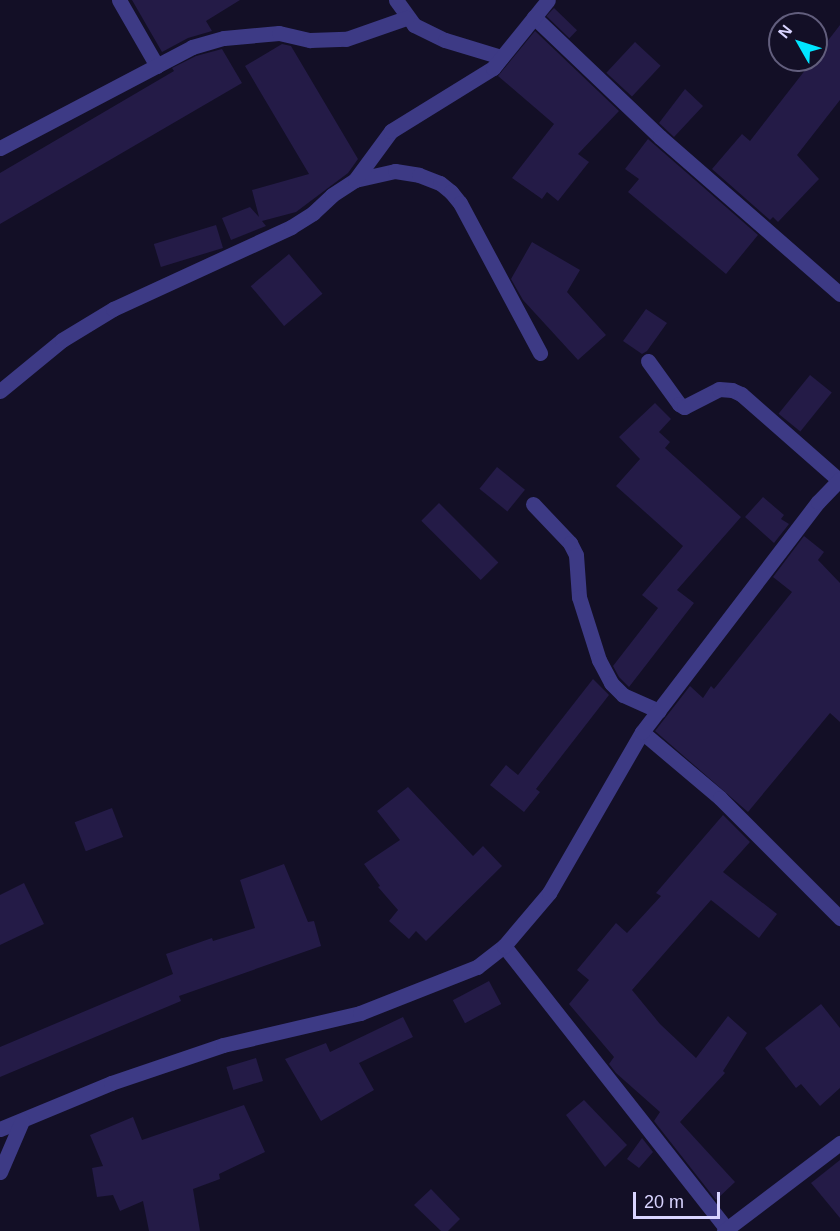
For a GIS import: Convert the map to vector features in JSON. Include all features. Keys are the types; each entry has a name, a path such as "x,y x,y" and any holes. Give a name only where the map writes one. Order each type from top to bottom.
{"street":[{"path":"120,0 157,66"},
{"path":"396,0 406,18 445,40 501,57"},
{"path":"0,391 62,340 113,309 291,227 355,180 391,131 471,84 493,68 548,0"},
{"path":"534,17 660,137 840,294"},
{"path":"0,148 192,46 224,38 279,33 310,40 332,41 376,30 406,18"},
{"path":"355,180 395,171 419,175 440,183 451,192 460,203 540,353"},
{"path":"0,1129 111,1083 223,1045 360,1013 477,967 504,946 549,893 642,732 818,502 839,480 741,394 732,390 719,389 684,407 679,404 648,361"},
{"path":"533,504 570,543 576,555 579,597 599,660 611,683 623,695 659,711"},
{"path":"642,732 720,798 840,918"},
{"path":"504,946 726,1230 840,1143"},
{"path":"0,1172 22,1121"}],"building":[{"path":"132,0 240,0 206,21 212,31 188,38 162,52"},
{"path":"554,8 577,30 569,38 546,16"},
{"path":"840,25 840,100 797,155 819,179 778,222 773,217 770,220 712,169 742,134 750,141 804,72 828,72 828,40"},
{"path":"535,31 619,111 578,154 589,162 558,201 547,192 542,199 512,178 554,124 498,76"},
{"path":"635,42 661,66 632,97 606,73"},
{"path":"282,44 291,46 358,159 348,173 296,212 262,221 266,226 231,240 222,218 250,207 259,217 252,190 309,174 245,66"},
{"path":"222,49 242,83 0,224 0,173 174,71 172,68 196,56"},
{"path":"685,89 703,106 674,137 659,123"},
{"path":"648,139 758,235 726,274 628,192 639,179 625,169"},
{"path":"216,225 223,248 161,267 154,244"},
{"path":"532,242 580,270 567,292 606,335 578,360 523,300 511,279"},
{"path":"289,254 322,294 284,326 251,286"},
{"path":"646,309 667,323 647,351 642,354 623,341"},
{"path":"810,375 832,393 800,431 779,414"},
{"path":"655,403 671,419 659,432 670,442 665,448 741,517 677,590 694,603 629,687 619,677 613,666 658,608 642,595 683,546 616,486 640,459 619,437"},
{"path":"497,467 525,490 507,511 479,489"},
{"path":"763,497 784,515 781,519 789,524 774,543 745,517"},
{"path":"439,503 498,562 481,580 421,521"},
{"path":"804,536 824,552 818,560 840,583 840,722 830,713 748,812 655,731 690,686 703,698 711,686 714,689 792,592 773,577"},
{"path":"593,679 609,695 536,789 540,792 524,812 490,785 506,765 518,775"},
{"path":"408,787 473,856 483,846 502,866 426,941 416,931 409,939 389,921 398,910 378,887 380,886 364,864 400,840 377,811"},
{"path":"112,808 123,837 86,851 75,822"},
{"path":"723,815 750,842 723,872 777,914 759,938 711,900 632,990 660,1024 696,1058 728,1016 747,1033 723,1071 725,1073 680,1122 735,1182 716,1200 654,1121 660,1112 616,1073 609,1064 614,1057 569,1004 589,980 577,970 616,923 627,933 661,896 656,893"},
{"path":"284,864 308,922 314,921 321,946 179,996 181,1001 0,1077 0,1047 173,974 166,954 212,938 213,941 255,928 240,880"},
{"path":"24,883 44,924 0,945 0,895"},
{"path":"489,981 501,1004 465,1023 453,1000"},
{"path":"821,1004 840,1028 840,1088 820,1106 801,1084 796,1088 765,1048"},
{"path":"403,1017 413,1037 359,1063 374,1090 321,1121 285,1059 326,1043 330,1052"},
{"path":"256,1058 263,1081 233,1090 226,1067"},
{"path":"584,1100 627,1145 605,1167 566,1115"},
{"path":"244,1105 265,1152 219,1174 220,1179 193,1189 200,1231 149,1231 143,1201 120,1211 113,1195 97,1197 92,1168 103,1166 90,1135 133,1117 142,1140"},
{"path":"642,1138 653,1152 639,1168 627,1159"},
{"path":"840,1160 840,1218 811,1183"},
{"path":"431,1189 460,1219 448,1231 441,1231 414,1205"}]}
